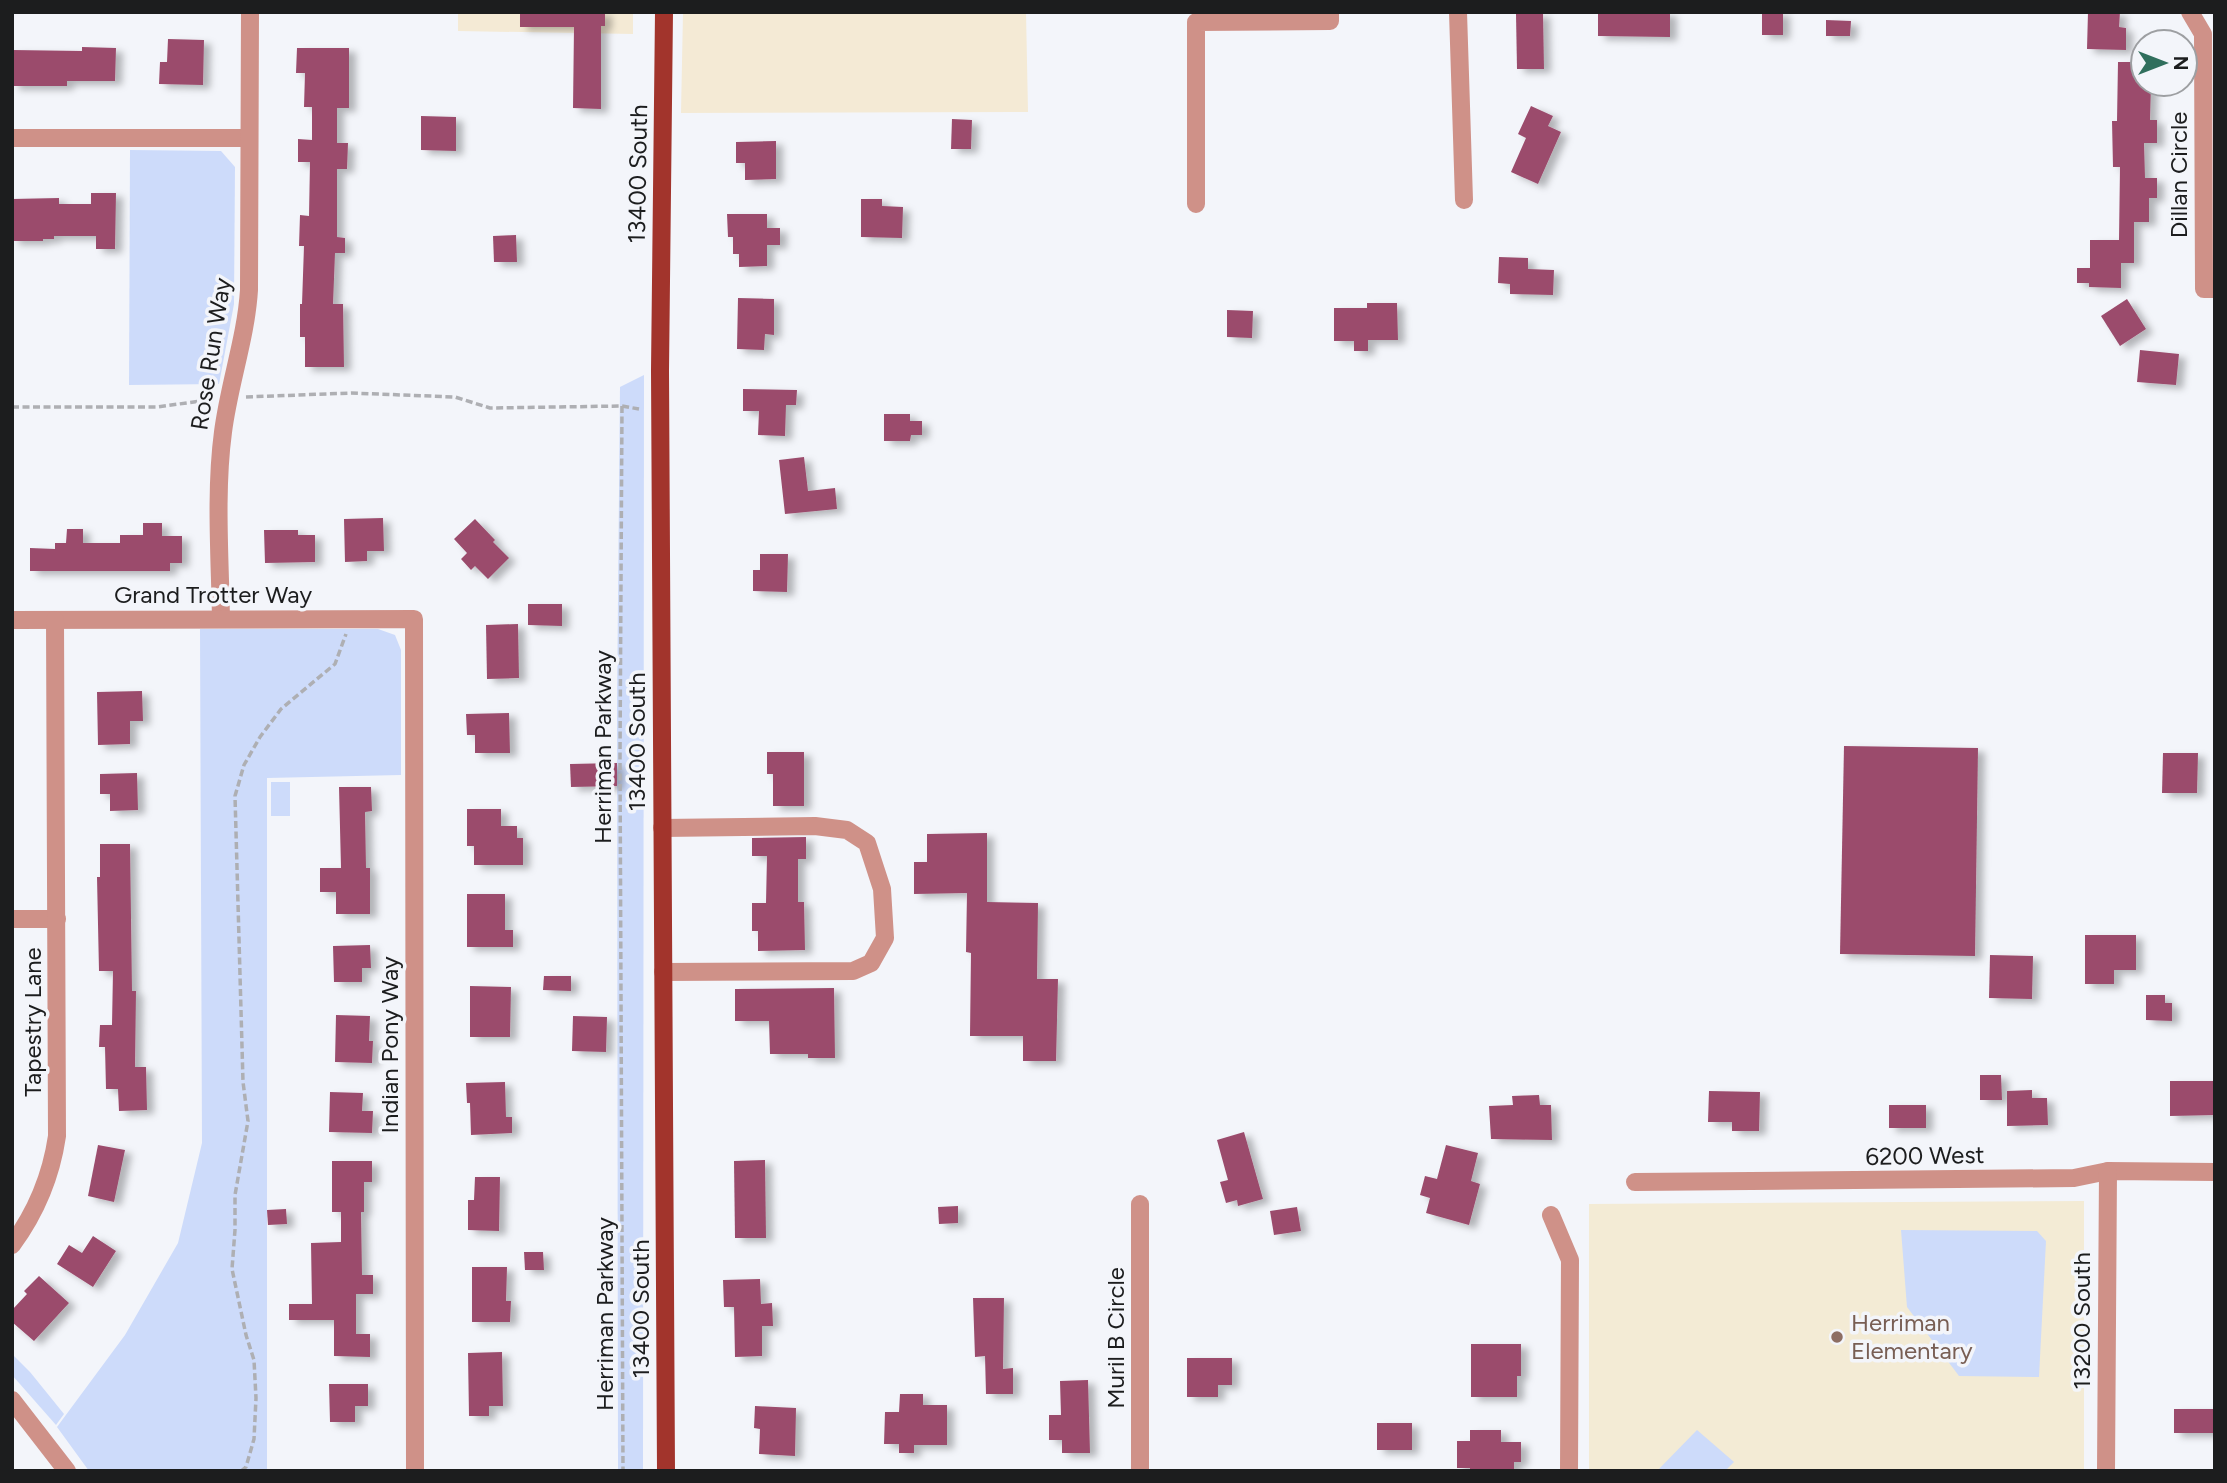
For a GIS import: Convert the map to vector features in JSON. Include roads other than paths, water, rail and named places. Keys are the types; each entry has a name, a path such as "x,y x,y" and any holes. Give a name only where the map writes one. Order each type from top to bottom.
{"main road":[{"name":"13400 South","path":"664,12 660,371 666,1471"}],"street":[{"name":"Rose Run Way","path":"221,620 220,461 225,417 248,305 250,12"},
{"path":"1196,204 1196,22 1331,21 1330,12"},
{"path":"1458,12 1464,200"},
{"name":"Dillan Circle","path":"2190,12 2203,34 2204,289 2215,289"},
{"path":"12,138 249,138"},
{"name":"Grand Trotter Way","path":"12,620 414,619"},
{"name":"Indian Pony Way","path":"414,619 415,1471"},
{"name":"Tapestry Lane","path":"12,1245 38,1203 54,1159 57,1136 55,620"},
{"path":"662,828 815,826 847,830 867,843 882,889 885,938 872,963 853,971 663,972"},
{"path":"12,919 57,919"},
{"name":"6200 West","path":"1635,1182 2074,1178 2108,1171 2215,1172"},
{"name":"13200 South","path":"2106,1471 2108,1171"},
{"name":"Muril B Circle","path":"1140,1204 1140,1471"},
{"path":"1551,1215 1570,1260 1569,1471"},
{"path":"12,1400 67,1471"}],"place":[{"name":"Herriman Elementary","path":"1837,1337"}]}
